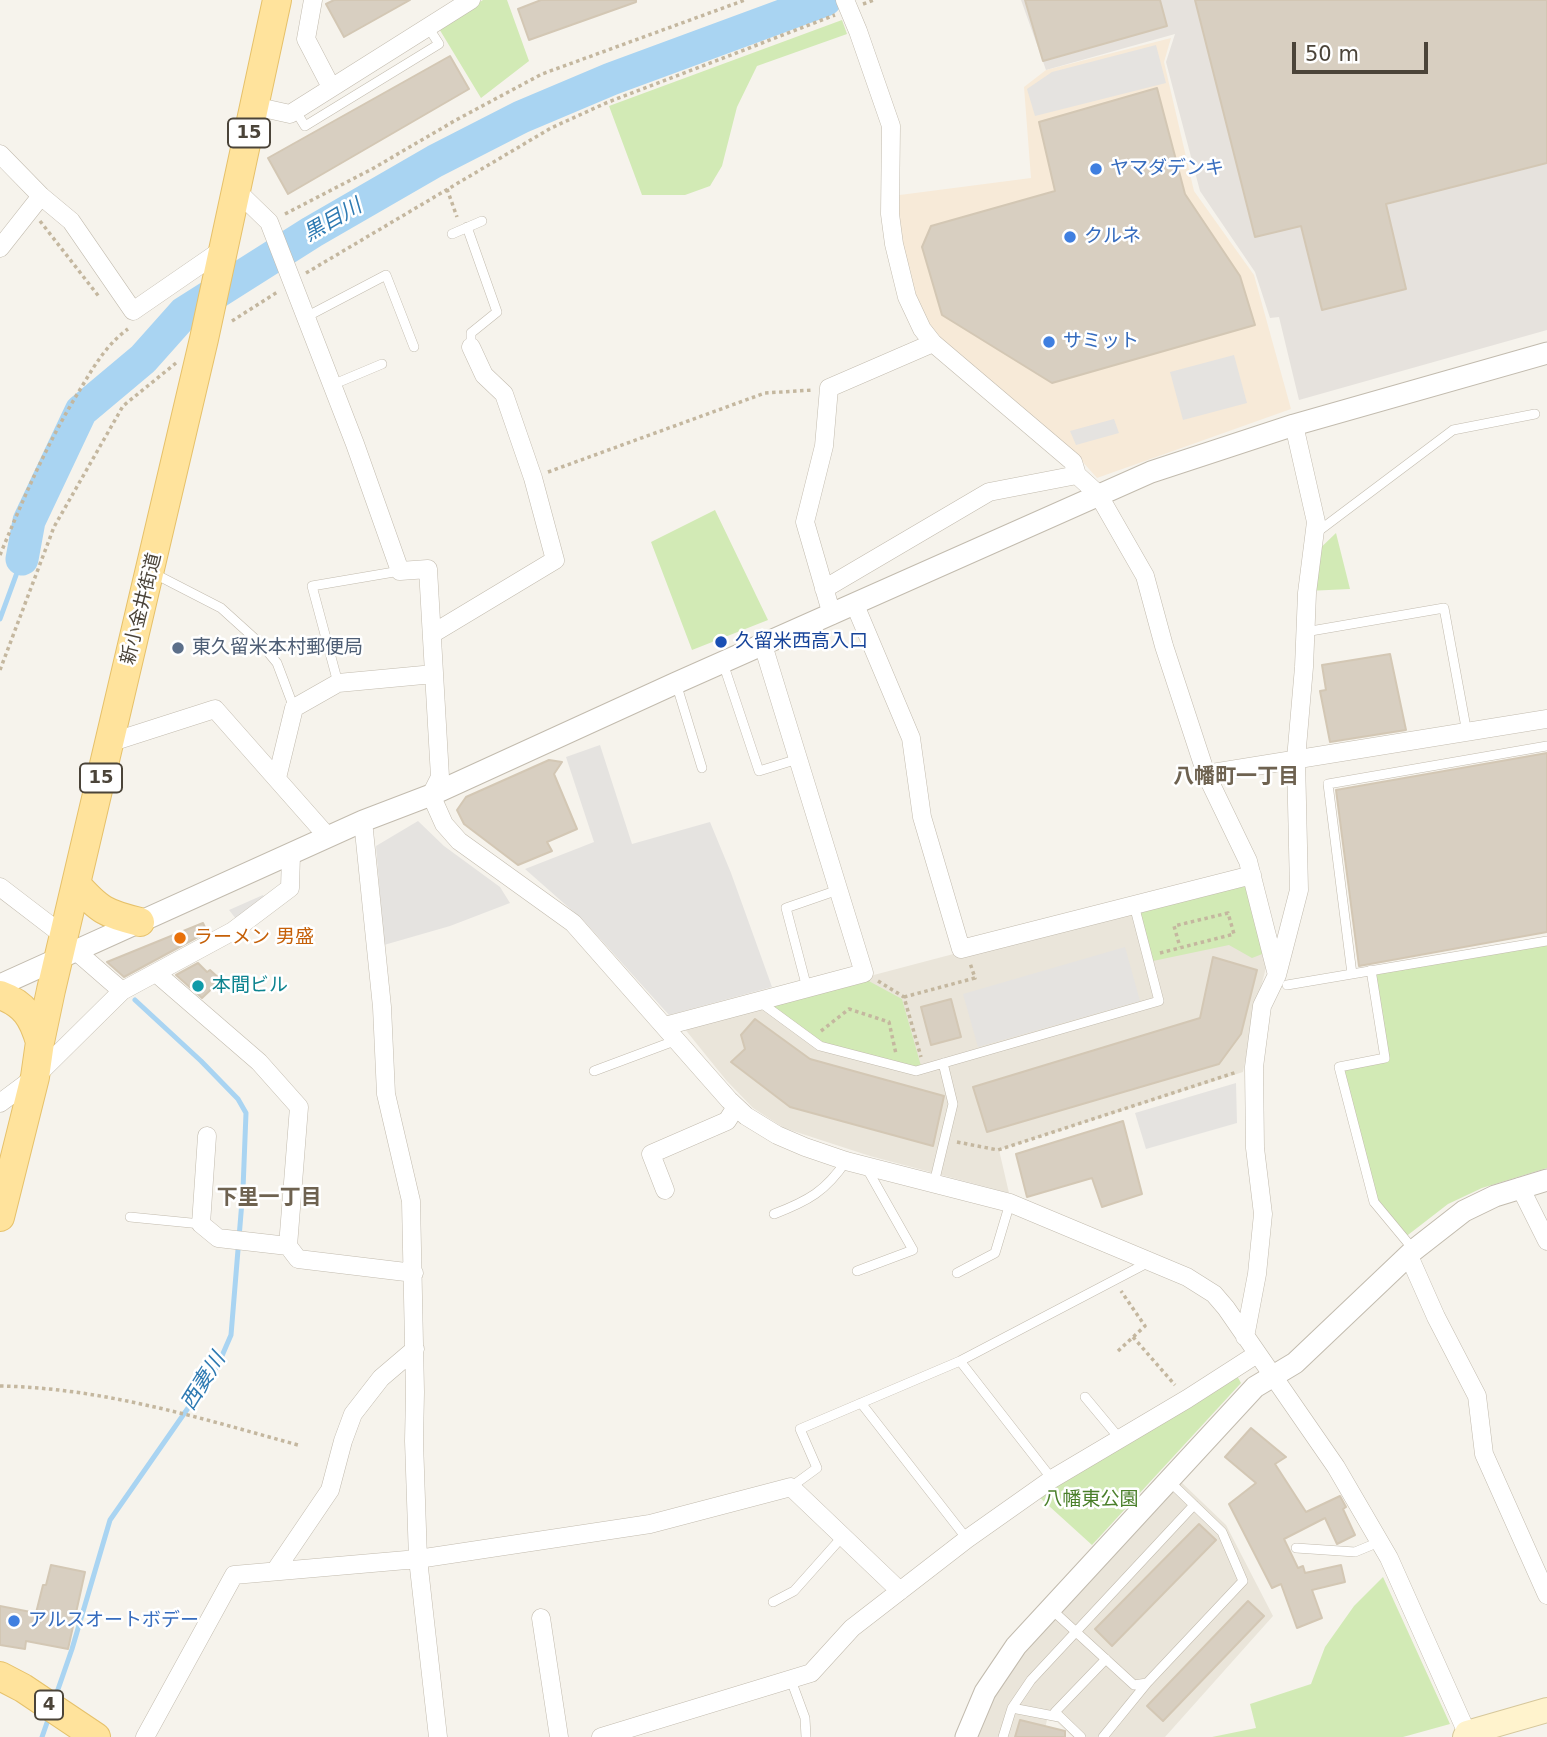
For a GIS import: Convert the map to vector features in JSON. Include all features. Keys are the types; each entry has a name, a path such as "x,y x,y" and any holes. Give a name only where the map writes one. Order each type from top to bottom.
{"main road":[{"name":"新小金井街道","path":"0,1217 35,1077 40,1042 66,949 76,884 204,339 277,0"},
{"path":"76,884 96,906 113,916 140,922"},
{"path":"0,995 23,1008 34,1021 40,1042"},
{"name":"4","path":"0,1676 23,1688 96,1737"},
{"path":"1466,1735 1546,1716"}],"street":[{"path":"313,0 306,39 331,88"},
{"path":"254,106 290,114 471,0"},
{"path":"846,2 891,126 890,214 907,297 922,329 933,343 1073,462 1077,475 1098,494 1144,576 1206,775 1248,861 1282,980"},
{"path":"0,154 35,203 71,221 133,311 221,257"},
{"path":"237,191 269,222 400,571 428,569 440,777 431,795"},
{"path":"0,248 35,203"},
{"path":"832,615 805,522 824,446 829,388 933,343"},
{"path":"432,634 555,560 533,478 504,394 484,375 471,347"},
{"path":"0,985 66,949 140,922 363,821 431,795 1098,494 1152,472 1294,425 1547,353"},
{"path":"1245,1337 1256,1285 1263,1214 1255,1148 1254,1067 1262,1006 1282,980 1299,890 1296,759 1307,591 1316,522 1294,425"},
{"path":"824,589 989,492 1077,475"},
{"path":"855,605 911,738 922,817 961,949 1252,876"},
{"path":"671,1033 759,1001 864,972 763,645"},
{"path":"277,778 294,708 338,683 434,674"},
{"path":"109,743 215,709 328,837"},
{"path":"1206,775 1547,719"},
{"path":"431,795 444,824 459,841 573,923 736,1107 777,1135 846,1161 1010,1203 1187,1277 1214,1294 1336,1467 1380,1542 1439,1665 1466,1735"},
{"path":"363,821 382,1007 386,1094 411,1201 418,1559 438,1737"},
{"path":"0,1103 35,1077 122,991 233,931 290,888 291,855"},
{"path":"0,887 66,949 122,991"},
{"path":"156,972 259,1062 299,1107 288,1246 298,1259 414,1273"},
{"path":"665,1190 651,1154 727,1121 736,1107"},
{"path":"207,1136 201,1224 218,1238 288,1246"},
{"path":"966,1737 978,1706 997,1672 1016,1646 1255,1387 1295,1363 1411,1253 1477,1202 1547,1180"},
{"path":"1520,1187 1547,1241"},
{"path":"1411,1253 1436,1317 1477,1396 1484,1454 1547,1595"},
{"path":"275,1571 330,1490 342,1441 353,1414 382,1378 415,1349"},
{"path":"602,1737 811,1673 852,1628 967,1539 1052,1479 1257,1354"},
{"path":"145,1737 234,1575 418,1559 650,1524 791,1487 900,1591"},
{"path":"541,1618 559,1737"}],"lane":[{"path":"295,110 305,126 439,44 428,27"},
{"path":"453,234 482,221"},
{"path":"464,228 497,312 471,333 471,347"},
{"path":"306,317 386,275 414,347"},
{"path":"332,385 383,365"},
{"path":"1314,534 1453,430 1535,414"},
{"path":"338,683 312,586 400,571"},
{"path":"151,572 221,608 263,646 277,663 294,708"},
{"path":"1305,632 1444,608 1467,733"},
{"path":"723,663 759,771 798,759"},
{"path":"676,683 702,768"},
{"path":"1352,974 1328,784 1547,746"},
{"path":"807,988 786,908 838,890"},
{"path":"759,1001 820,1046 916,1071 924,1069 1159,1001 1134,905"},
{"path":"1282,980 1352,974 1547,940"},
{"path":"1371,970 1385,1058 1339,1067 1374,1202 1411,1253"},
{"path":"594,1070 671,1033"},
{"path":"934,1183 953,1104 943,1063"},
{"path":"774,1214 800,1204 832,1182 846,1161"},
{"path":"857,1271 913,1250 865,1166"},
{"path":"957,1273 995,1253 1010,1203"},
{"path":"130,1217 201,1224"},
{"path":"791,1487 817,1468 800,1429 960,1362 1149,1262"},
{"path":"960,1362 1052,1479"},
{"path":"1085,1396 1120,1439"},
{"path":"861,1403 967,1539"},
{"path":"1103,1737 1147,1684 1243,1581 1222,1532 1169,1481"},
{"path":"1003,1737 1012,1708 1031,1680 1194,1505"},
{"path":"773,1602 794,1591 843,1536"},
{"path":"1296,1548 1354,1552 1380,1542"},
{"path":"1050,1608 1134,1685 1147,1684"},
{"path":"1081,1737 1055,1712 1106,1659"},
{"path":"791,1679 805,1718 806,1737"},
{"path":"1012,1708 1060,1717"}],"path":[{"path":"269,222 372,169 542,74 745,0"},
{"path":"447,188 464,228"},
{"path":"35,203 105,303"},
{"path":"120,324 125,331"},
{"path":"0,555 25,493 60,422 113,341 135,324"},
{"path":"533,478 765,394 829,388"},
{"path":"1147,956 1234,934 1228,913 1174,926 1180,947"},
{"path":"904,997 975,978 966,947"},
{"path":"864,972 904,997 924,1069"},
{"path":"811,1039 849,1009 890,1022 897,1060"},
{"path":"944,1139 998,1150 1254,1067"},
{"path":"1114,1281 1145,1326 1118,1351"},
{"path":"1133,1337 1187,1399"},
{"path":"0,1386 62,1389 141,1402 298,1445"}],"shaded area":[{"path":"1021,0 1547,0 1547,330 1299,400 1279,317 1270,318 1255,272 1200,191 1166,62 1175,34 1046,70"},
{"path":"1171,38 1164,62 1194,191 1254,275 1291,409 1097,478 1081,460 920,325 892,196 1031,178 1024,87 1046,70"},
{"path":"1156,45 1166,83 1035,116 1027,89 1052,72"},
{"path":"1234,355 1247,403 1183,420 1170,372"},
{"path":"1114,419 1119,433 1076,445 1070,431"},
{"path":"600,745 632,844 710,822 772,987 669,1015 584,921 525,869 594,842 566,757"},
{"path":"418,821 444,846 500,887 510,903 450,926 384,945 376,846"},
{"path":"1249,880 1269,956 1243,1072 999,1150 1009,1193 870,1156 784,1128 753,1108 726,1080 684,1028 961,952"},
{"path":"263,895 268,902 240,924 229,910"},
{"path":"1125,947 1140,1001 978,1047 963,994"},
{"path":"1236,1083 1237,1123 1146,1149 1135,1113"},
{"path":"1179,1480 1226,1525 1273,1616 1165,1737 1073,1737 1057,1722 1047,1720 1043,1737 975,1737 990,1689"}],"green space":[{"path":"483,0 507,0 529,61 481,98 438,27"},
{"path":"842,20 847,34 757,66 737,107 722,166 710,186 685,195 642,195 609,106"},
{"path":"715,510 768,620 692,650 651,542"},
{"path":"1336,533 1350,589 1307,591 1311,557"},
{"path":"1247,884 1265,953 1252,958 1229,945 1153,961 1139,910"},
{"path":"1547,941 1547,1168 1482,1188 1448,1204 1404,1238 1373,1198 1339,1069 1385,1058 1372,972"},
{"path":"865,979 902,999 921,1066 915,1068 821,1043 768,1004"},
{"name":"八幡東公園","path":"1236,1374 1241,1383 1092,1545 1038,1496"},
{"path":"1383,1577 1450,1724 1403,1737 1212,1737 1256,1728 1250,1704 1311,1684 1325,1647 1354,1606"}],"building":[{"path":"334,0 410,0 344,37 326,4"},
{"path":"541,0 636,2 529,40 518,9"},
{"path":"1025,0 1160,0 1167,26 1043,61"},
{"path":"1195,0 1547,0 1547,163 1386,204 1406,289 1322,310 1301,226 1255,237"},
{"path":"450,56 469,89 288,194 268,158"},
{"name":"クルネ","path":"1157,88 1185,194 1240,276 1255,325 1052,383 942,315 922,247 931,226 1055,191 1039,122"},
{"path":"1390,654 1406,730 1330,742 1320,691 1326,690 1322,665"},
{"path":"1547,753 1547,932 1359,966 1336,790"},
{"path":"549,760 562,762 554,774 577,829 547,842 552,851 518,865 464,824 457,810 466,797"},
{"path":"203,923 207,932 124,977 107,962"},
{"path":"1213,957 1257,970 1241,1034 1219,1064 987,1132 973,1087 1200,1018"},
{"name":"本間ビル","path":"198,963 221,980 202,998 176,975"},
{"path":"951,999 961,1037 931,1045 921,1007"},
{"path":"755,1019 810,1059 944,1096 933,1146 790,1107 731,1062 745,1049 741,1035"},
{"path":"1123,1121 1142,1194 1102,1207 1092,1178 1027,1197 1016,1154"},
{"path":"1251,1428 1286,1457 1275,1464 1306,1512 1340,1496 1355,1535 1337,1544 1325,1518 1284,1539 1298,1568 1303,1566 1305,1573 1341,1565 1345,1582 1312,1590 1322,1618 1297,1628 1281,1584 1272,1588 1229,1504 1256,1483 1225,1457"},
{"path":"1199,1524 1216,1540 1112,1646 1095,1629"},
{"path":"51,1565 85,1572 68,1649 26,1641 25,1649 0,1645 0,1606 36,1613"},
{"path":"1248,1601 1264,1616 1163,1721 1147,1706"},
{"path":"1020,1720 1065,1731 1065,1737 1015,1737"}],"waterway":[{"name":"黒目川","path":"22,559 29,521 81,411 143,359 184,313 312,232 435,161 521,117 611,79 825,0"},
{"name":"黒目川","path":"0,619 22,559"},
{"name":"西妻川","path":"55,1698 110,1520 218,1365 231,1335 243,1189 246,1113 238,1099 201,1061 135,1000"},
{"name":"西妻川","path":"42,1737 49,1717"}],"place":[{"name":"ヤマダデンキ","path":"1096,169"},
{"name":"クルネ","path":"1070,237"},
{"name":"サミット","path":"1049,342"},
{"name":"久留米西高入口","path":"721,642"},
{"name":"東久留米本村郵便局","path":"178,648"},
{"name":"ラーメン 男盛","path":"180,938"},
{"name":"本間ビル","path":"198,986"},
{"name":"アルスオートボデー","path":"14,1621"}],"district":[{"name":"八幡町一丁目","path":"1236,778"},
{"name":"下里一丁目","path":"269,1199"}]}
